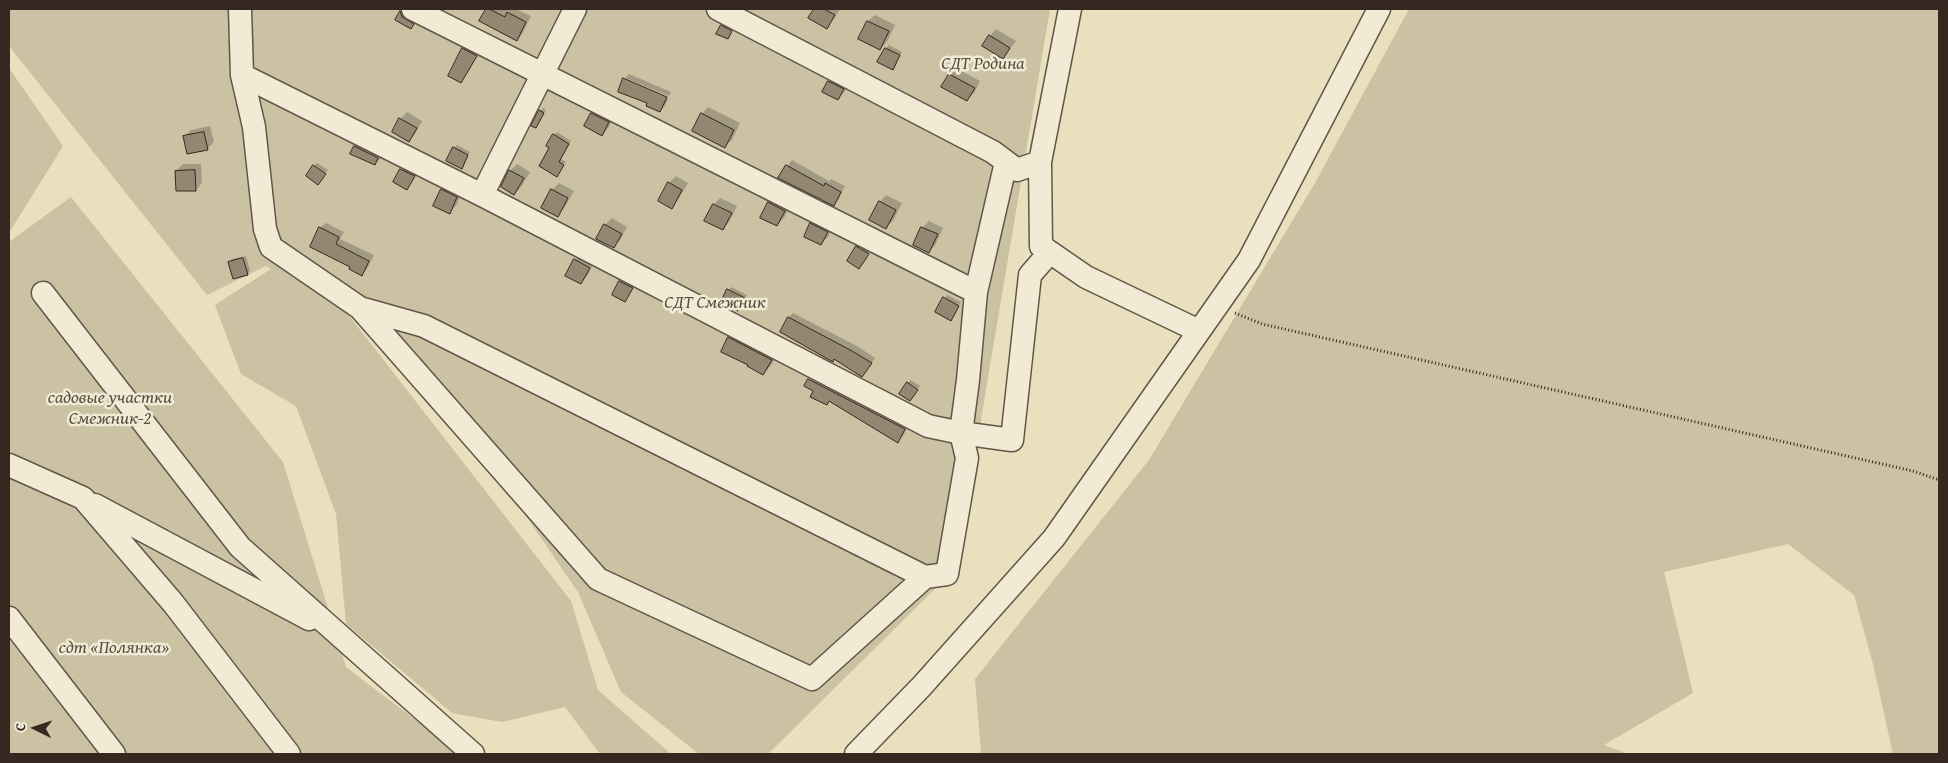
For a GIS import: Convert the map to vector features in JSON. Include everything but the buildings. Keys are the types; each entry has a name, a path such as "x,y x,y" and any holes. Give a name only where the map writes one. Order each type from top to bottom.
{"street":[{"path":"240,9 242,75 254,127 265,229 271,247 360,308 598,579 812,679 925,577 947,574 967,458 961,433 976,292 1006,162"},
{"path":"413,9 976,292"},
{"path":"482,195 575,9"},
{"path":"718,9 992,152 1017,170 1040,162"},
{"path":"1070,9 1040,162 1041,246 1086,277 1199,331"},
{"path":"856,754 920,687 1054,538 1249,260 1378,9"},
{"path":"242,75 482,195 928,426 1012,440 1030,275 1050,252"},
{"path":"43,293 240,547 473,754"},
{"path":"360,308 424,326 925,577"},
{"path":"9,465 83,498 340,636"},
{"path":"83,498 173,603 290,754"},
{"path":"9,618 114,754"}],"path":[{"path":"1217,305 1262,324 1904,469 1939,480"}],"green space":[{"name":"СДТ Смежник","path":"9,9 1050,9 956,568 768,754 699,754 621,692 578,592 526,516 359,320 347,313 571,601 598,690 671,754 600,754 565,707 502,722 452,713 346,624 336,514 296,406 241,374 215,305 271,269 266,266 207,295 9,46"},
{"path":"1409,9 1939,9 1939,754 1893,754 1873,664 1854,595 1788,544 1664,572 1693,693 1604,745 1628,754 981,754 975,679 1149,460 1315,183"},
{"path":"9,68 63,146 9,233"},
{"path":"71,197 283,462 346,667 447,744 455,754 9,754 9,242"}],"park label":[{"name":"СДТ Родина","path":"983,64"},
{"name":"садовые участки Смежник-2","path":"110,408"},
{"name":"сдт «Полянка»","path":"114,648"}]}
